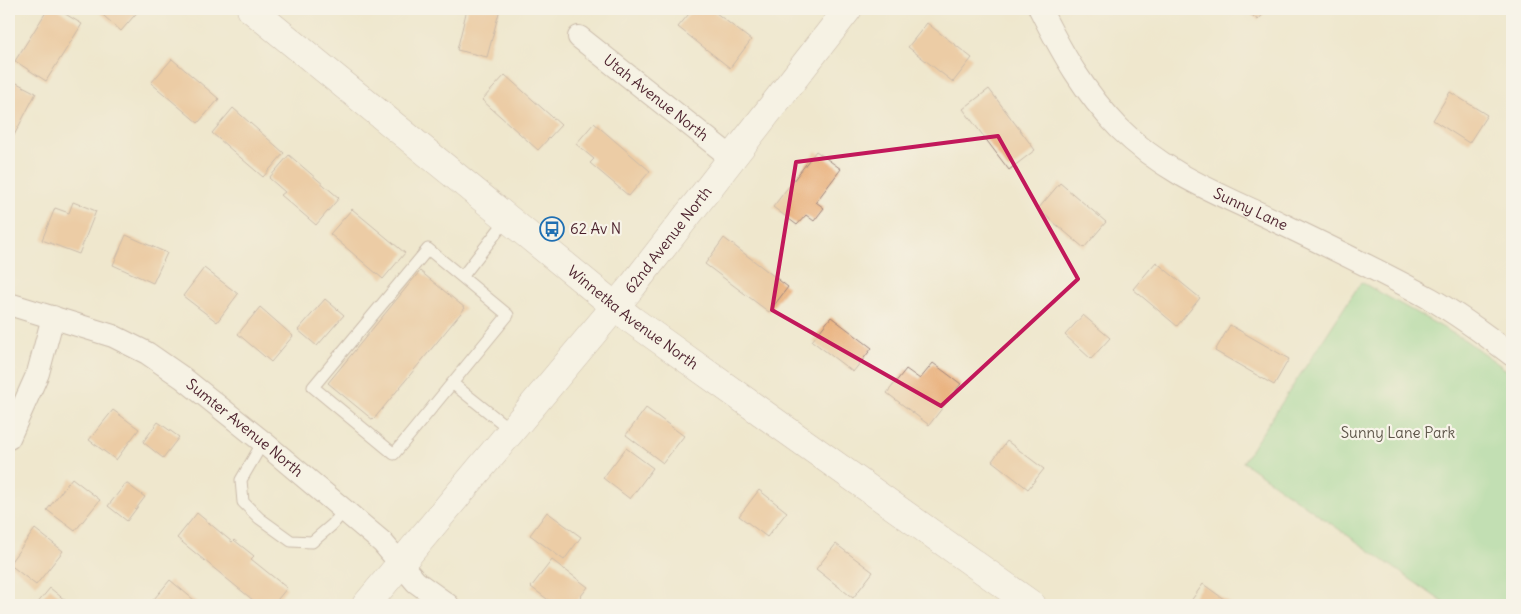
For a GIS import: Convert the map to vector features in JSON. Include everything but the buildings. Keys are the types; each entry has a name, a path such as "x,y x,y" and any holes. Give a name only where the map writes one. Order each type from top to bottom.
{"street":[{"name":"Winnetka Avenue North","path":"251,9 615,306 1032,605"},
{"name":"62nd Avenue North","path":"366,605 615,306 848,9"},
{"name":"Sunny Lane","path":"1040,9 1065,58 1089,94 1121,129 1155,159 1187,180 1371,268 1432,300 1474,327 1512,355"},
{"name":"Utah Avenue North","path":"579,38 732,158"},
{"name":"Sumter Avenue North","path":"9,304 113,336 147,353 183,378 263,442 382,542 416,582 448,605"},
{"path":"9,438 38,374 53,317"}],"lane":[{"path":"462,276 507,219"},
{"path":"428,249 462,276 508,315 394,454 313,387 428,249"},
{"path":"452,383 512,430"},
{"path":"263,442 241,480 243,502 258,518 291,541 312,542 332,525 344,511"}],"highlighted area":[{"path":"998,136 1078,279 941,406 772,310 796,162"}],"green space":[{"name":"Sunny Lane Park","path":"1361,282 1465,340 1512,374 1512,605 1447,605 1243,462"}],"place":[{"name":"62 Av N","path":"552,229"}]}
